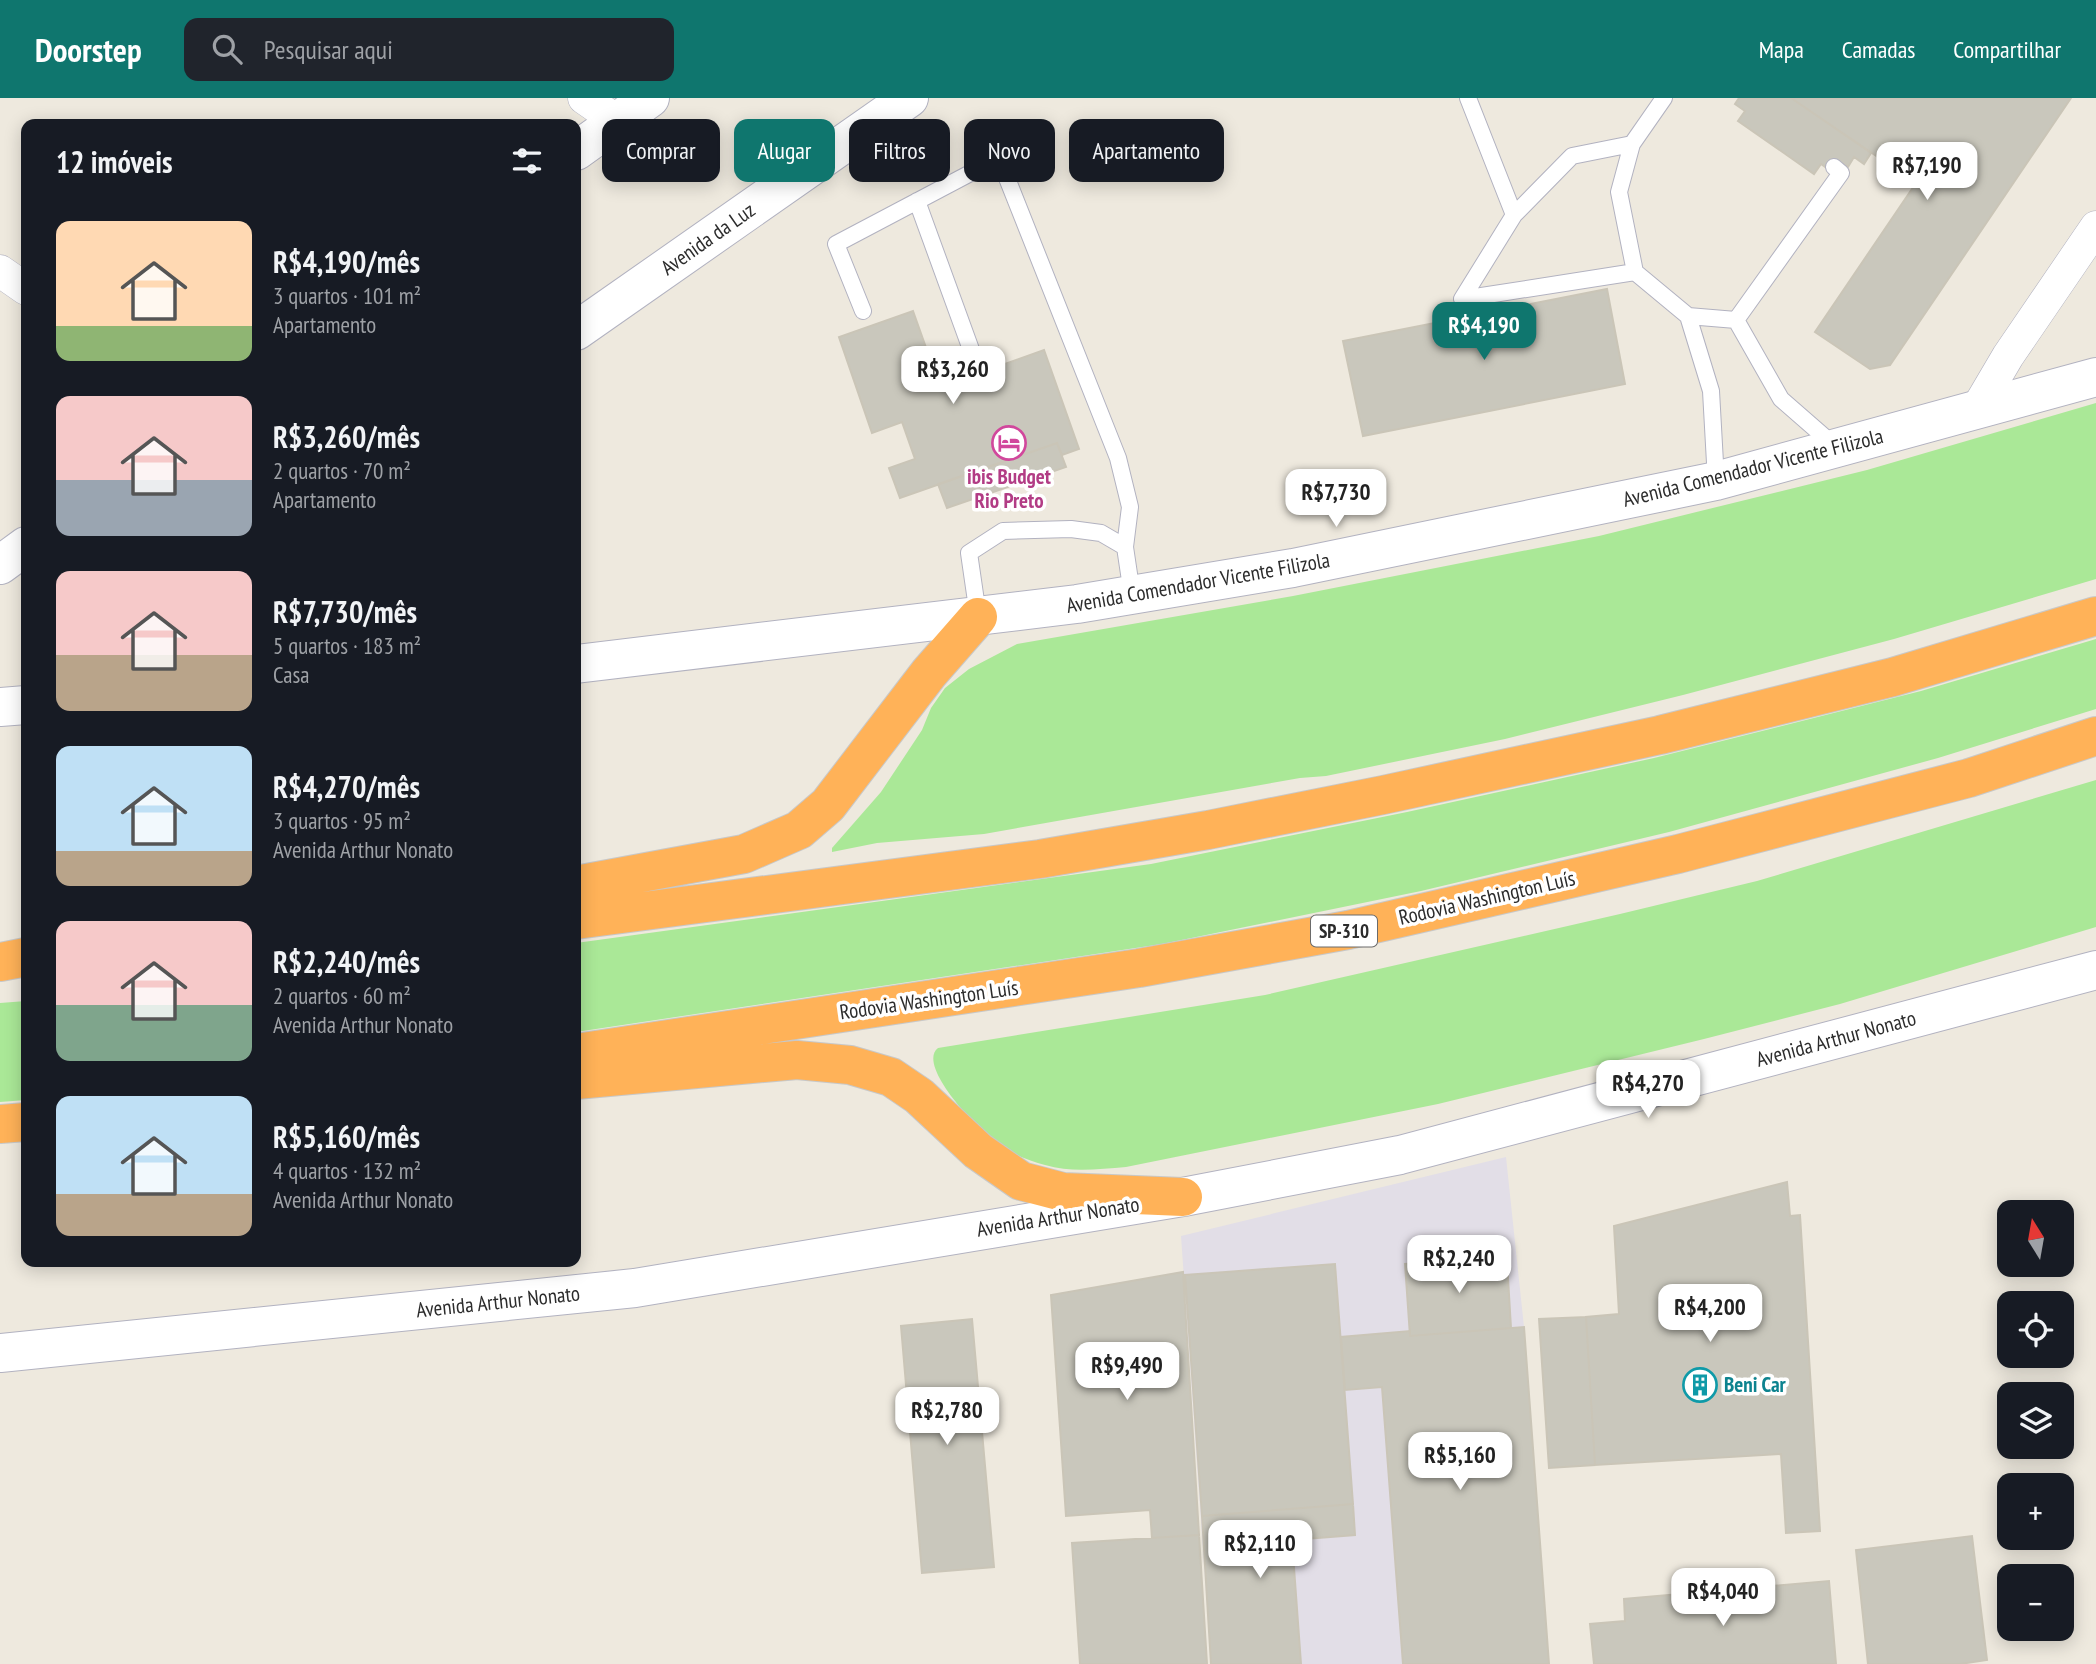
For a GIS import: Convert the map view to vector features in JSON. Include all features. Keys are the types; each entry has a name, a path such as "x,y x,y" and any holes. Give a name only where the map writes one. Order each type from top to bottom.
{"highway":[{"path":"581,919 1040,859 1356,801 1660,735 1867,684 2096,616"},
{"path":"581,884 744,854 799,830 828,805 929,673 978,617"},
{"name":"Rodovia Washington Luís","path":"581,1052 1139,968 1348,930 1678,854 1969,778 2096,736"},
{"path":"0,961 21,958"},
{"path":"0,981 21,980"},
{"path":"581,1080 797,1060 850,1065 891,1077 919,1096 978,1151 1021,1181 1063,1192 1183,1197"},
{"path":"0,1124 21,1122"}],"main road":[{"path":"620,119 650,98"},
{"name":"Avenida da Luz","path":"581,328 909,98"},
{"path":"581,147 602,132"},
{"name":"Avenida Comendador Vicente Filizola","path":"581,663 978,617 1293,568 1716,481 2096,377"},
{"path":"0,565 21,550"},
{"path":"0,707 21,705"},
{"name":"Avenida Arthur Nonato","path":"0,1353 635,1288 1183,1197 1400,1154 2096,970"}],"street":[{"path":"584,98 614,119"},
{"path":"1975,412 2008,356 2096,227"},
{"path":"0,271 21,286"}],"lane":[{"path":"1468,98 1514,215"},
{"path":"1664,98 1632,145 1619,192 1635,272 1688,316 1711,391 1716,481"},
{"path":"1632,145 1572,156 1514,215 1462,299 1635,272"},
{"path":"863,311 836,244 999,158 1118,458 1130,507 1125,547 1132,594"},
{"path":"1736,320 1841,173 1834,167"},
{"path":"917,201 973,355"},
{"path":"1688,316 1736,320"},
{"path":"1736,320 1781,399 1838,449"},
{"path":"978,617 969,553 1003,531 1071,528 1101,533 1125,547"}],"shaded area":[{"path":"1506,1157 1524,1327 1549,1664 1211,1664 1181,1236"}],"green space":[{"path":"2096,403 2096,579 1894,639 1505,739 1326,776 1300,778 984,834 877,843 832,852 832,848 881,792 922,730 931,708 945,688 969,669 1017,644 1293,596 1599,536 1867,470"},
{"path":"2096,639 2096,709 1938,758 1669,832 1421,891 1162,944 581,1031 581,942 1151,864 1654,758 1921,691"},
{"path":"2096,780 2096,927 1840,1004 1438,1104 1126,1167 1075,1170 1045,1165 1000,1146 980,1129 954,1100 943,1084 933,1057 938,1048 1265,995 1620,914 1757,881"},
{"path":"21,1001 21,1100 0,1102 0,1003"}],"building":[{"path":"1739,98 1791,98 1871,153 1864,164 1854,157 1848,167 1838,161 1831,171 1821,164 1814,174 1738,121 1745,111 1735,104"},
{"path":"1791,98 2071,98 1890,365 1870,369 1815,332 1916,183"},
{"path":"1607,289 1625,384 1363,436 1343,341"},
{"path":"913,311 940,387 1044,350 1079,449 1062,455 1057,443 900,498 889,468 915,459 902,422 872,433 839,337"},
{"path":"1057,443 1066,467 947,508 938,484"},
{"name":"Beni Car","path":"1787,1182 1790,1216 1800,1215 1820,1531 1786,1533 1781,1454 1595,1465 1586,1317 1619,1314 1614,1226"},
{"path":"1506,1245 1511,1328 1410,1336 1405,1264 1492,1258 1492,1252"},
{"path":"1335,1264 1353,1504 1202,1516 1185,1275"},
{"path":"1183,1272 1199,1535 1152,1538 1150,1510 1066,1516 1051,1295"},
{"path":"1586,1317 1595,1465 1549,1468 1539,1319"},
{"path":"972,1319 994,1567 922,1573 901,1326"},
{"path":"1524,1327 1549,1664 1403,1664 1382,1387 1345,1390 1341,1337 1410,1331 1410,1336"},
{"path":"1353,1504 1355,1535 1292,1540 1301,1664 1211,1664 1202,1516"},
{"path":"1199,1535 1207,1664 1080,1664 1072,1543"},
{"path":"1972,1536 1987,1660 1960,1664 1868,1664 1856,1550"},
{"path":"1829,1581 1836,1664 1594,1664 1590,1624 1625,1621 1624,1599"}],"place":[{"name":"ibis Budget Rio Preto","path":"1009,443"},
{"name":"Beni Car","path":"1700,1385"}]}
